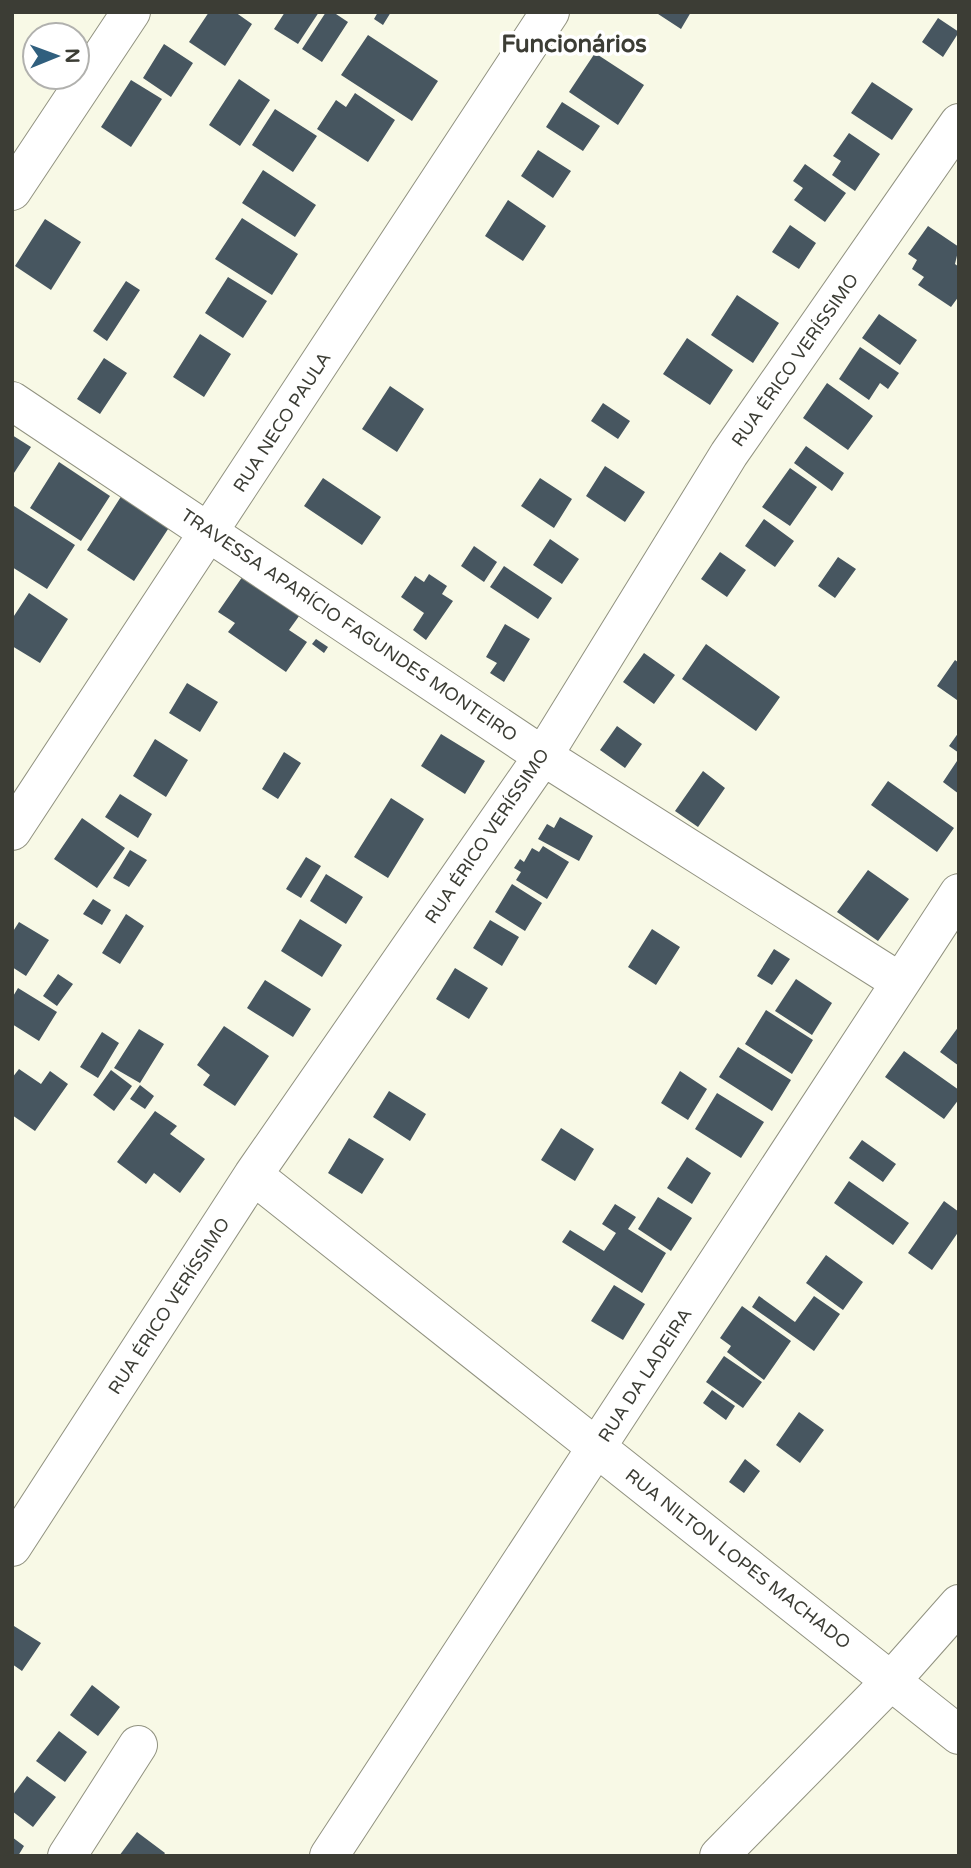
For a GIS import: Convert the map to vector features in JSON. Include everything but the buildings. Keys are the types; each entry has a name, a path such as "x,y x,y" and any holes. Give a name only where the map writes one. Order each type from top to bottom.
{"street":[{"path":"12,191 131,12"},
{"name":"RUA NECO PAULA","path":"12,831 550,12"},
{"name":"RUA ÉRICO VERÍSSIMO","path":"12,1547 253,1175 543,756 729,454 959,123"},
{"name":"TRAVESSA APARÍCIO FAGUNDES MONTEIRO","path":"12,401 543,756 900,982"},
{"name":"RUA DA LADEIRA","path":"329,1856 598,1449 959,893"},
{"name":"RUA NILTON LOPES MACHADO","path":"253,1175 959,1735"},
{"path":"719,1856 891,1681 959,1604"},
{"path":"67,1856 138,1745"}],"district":[{"name":"Funcionários","path":"574,44"}]}
